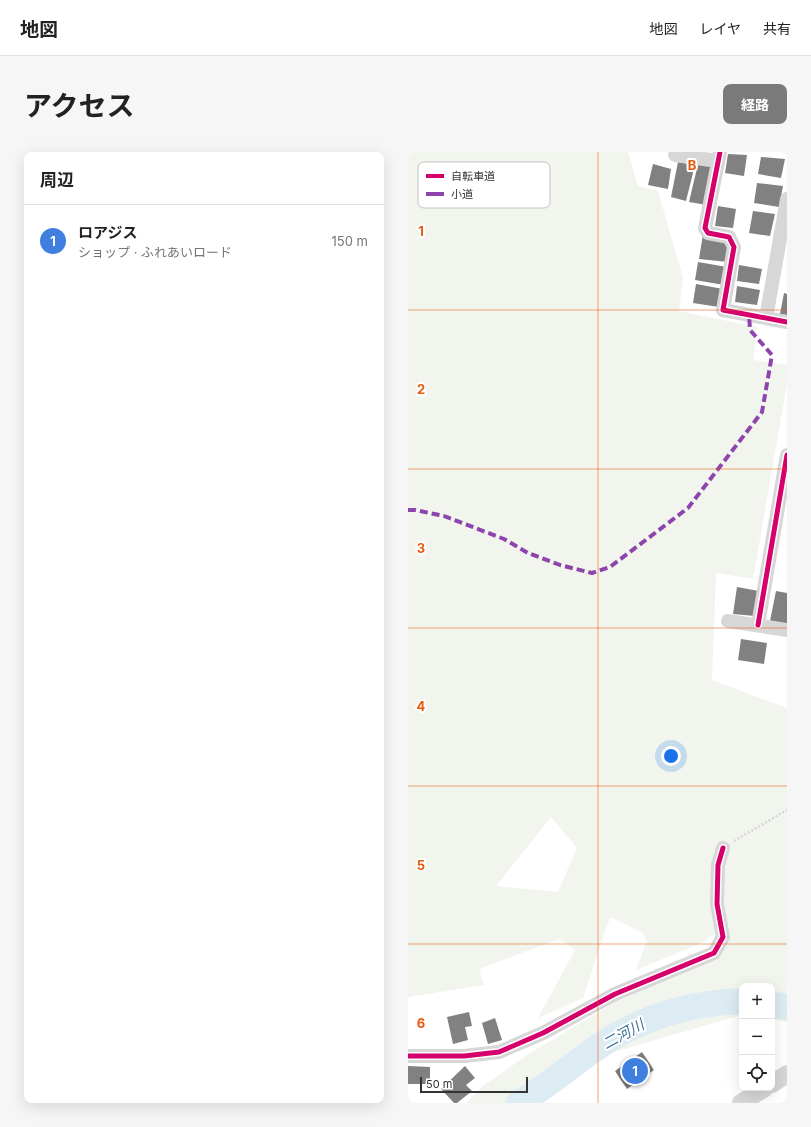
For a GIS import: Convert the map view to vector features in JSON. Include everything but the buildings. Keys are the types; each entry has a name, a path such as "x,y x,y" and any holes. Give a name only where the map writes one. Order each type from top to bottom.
{"street":[{"path":"675,155 719,157 705,228 708,233 729,237 734,247 723,310 787,322"},
{"path":"766,318 787,199"},
{"path":"758,625 787,455"},
{"path":"728,620 787,630"},
{"path":"408,1056 464,1056 499,1052 543,1033 615,994 714,953 723,938 717,904 718,865 723,848"},
{"path":"775,1082 787,1074"},
{"path":"742,1103 760,1091"}],"path":[{"path":"723,848 787,810"}],"shaded area":[{"path":"408,152 628,152 638,186 658,191 683,278 679,311 757,327 753,360 787,365 787,384 753,579 716,573 712,680 787,708 787,1022 775,1020 775,983 739,983 739,1016 607,1054 526,1103 466,1103 483,1086 530,1053 724,938 716,933 701,943 636,970 647,941 643,933 611,917 583,998 538,1018 575,950 559,939 479,969 484,985 408,997","holes":["551,817 577,848 558,892 496,886"]}],"waterway":[{"name":"二河川","path":"519,1103 541,1089 604,1043 636,1025 653,1018 688,1008 739,1001"},
{"name":"二河川","path":"775,1005 787,1007"}],"marked path":[{"path":"408,510 444,516 504,539 528,553 560,565 592,573 610,567 688,508 762,412 772,355 750,330 749,314"}],"cycle path":[{"path":"720,152 705,228 708,233 729,237 734,247 723,310 787,322"},
{"path":"758,625 787,455"},
{"path":"408,1056 464,1056 499,1052 543,1033 615,994 714,953 723,937 717,904 718,865 723,848"}],"place":[{"name":"ロアジス","path":"635,1071"}]}
